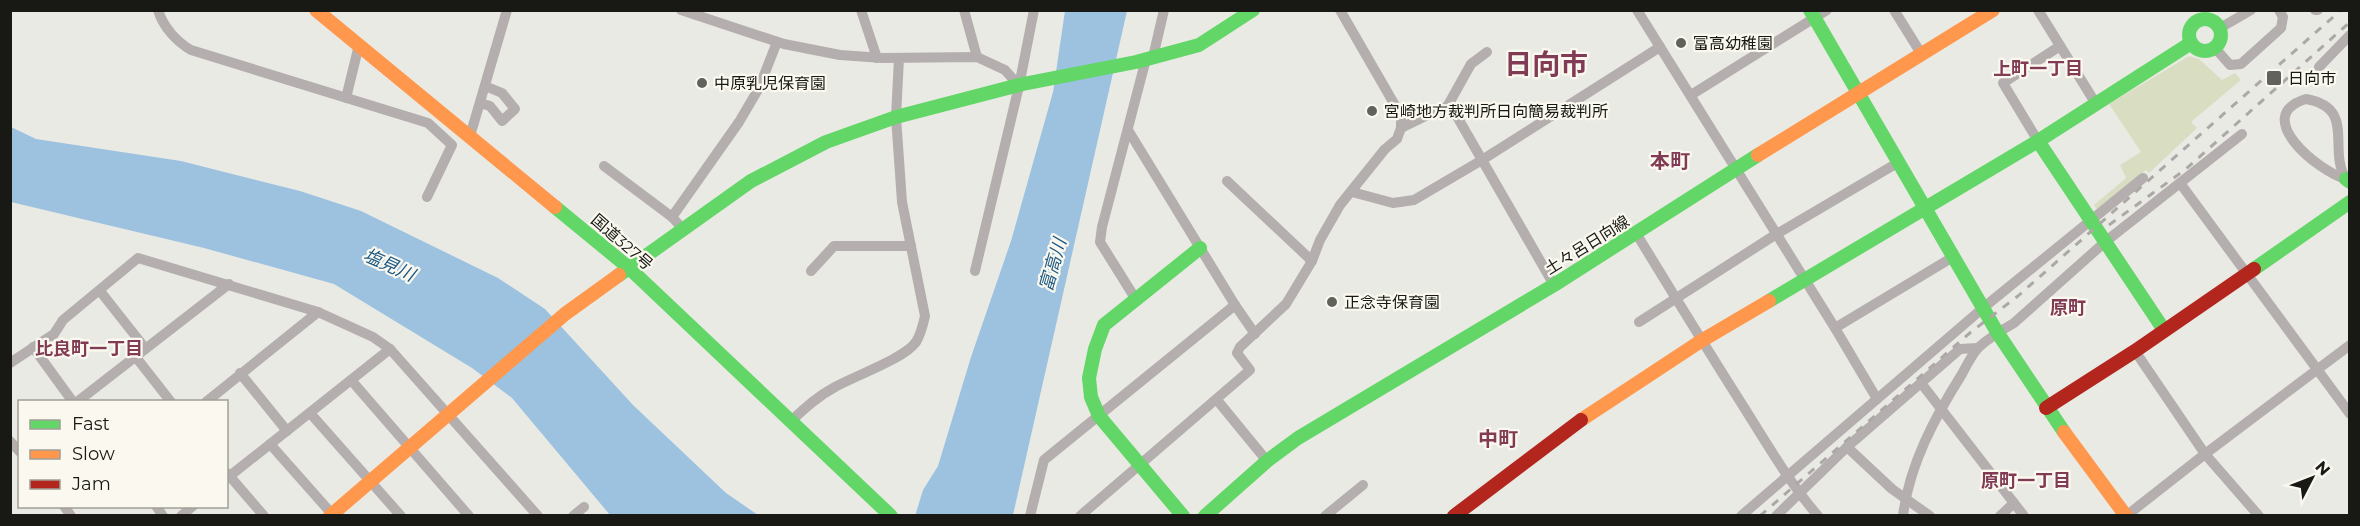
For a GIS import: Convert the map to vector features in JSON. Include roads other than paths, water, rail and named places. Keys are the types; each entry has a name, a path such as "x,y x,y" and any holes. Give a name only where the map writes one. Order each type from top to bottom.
{"main road":[{"name":"国道327号","path":"316,10 628,267 891,516"},
{"path":"331,515 565,314 682,228 751,181 826,142 896,117 1021,85 1145,59 1199,45 1253,10"},
{"name":"土々呂日向線","path":"1205,516 1267,461 1298,438 1554,285 1993,10"},
{"path":"1812,15 1860,93 1997,332 2046,408 2126,516"},
{"path":"2193,15 2210,19 2220,28 2221,39 2210,51 2199,50 2191,43 2190,28 2193,15"},
{"path":"1454,516 1586,416 1701,341 2038,141 2191,43"},
{"path":"2038,141 2164,330"},
{"path":"2046,408 2135,351 2349,202"},
{"path":"1183,516 1099,416 1090,397 1089,385 1098,337 1104,325 1200,248"}],"street":[{"path":"158,10 168,29 181,44 191,50 428,123 452,145 427,196"},
{"path":"470,136 507,10"},
{"path":"681,10 777,42 840,55 877,58 977,57 1005,70 1021,85"},
{"path":"861,10 877,58"},
{"path":"964,10 977,57"},
{"path":"975,271 1021,85 1034,10"},
{"path":"1135,298 1100,242 1145,59 1164,10"},
{"path":"1080,516 1250,370 1238,353 1240,347 1286,304 1312,261 1336,212 1385,149 1397,139 1401,128 1401,117 1340,10"},
{"path":"1637,10 1877,399"},
{"path":"1691,95 1812,15 1827,10"},
{"path":"1894,10 1922,55"},
{"path":"2038,10 2096,104"},
{"path":"2220,28 2251,10"},
{"path":"2214,48 2230,65 2241,64 2281,28 2283,17 2279,10"},
{"path":"2319,66 2349,36"},
{"path":"672,217 739,122 759,88 777,42"},
{"path":"346,98 359,45"},
{"path":"2038,141 2002,84 2060,46"},
{"path":"1352,192 1380,201 1404,203 1414,200 1482,160 1660,47"},
{"path":"1401,128 1448,107 1471,64 1486,52"},
{"path":"791,421 834,387 904,353 915,344 923,327 925,316 902,202 896,117 899,58"},
{"path":"480,103 490,106 502,120 515,109 502,93 485,86"},
{"path":"2306,99 2322,104 2336,118 2340,136 2338,160 2348,180 2326,170 2292,141 2286,132 2285,116 2288,110 2298,102 2306,99"},
{"path":"1448,107 1455,113 1554,285"},
{"path":"1128,129 1255,334"},
{"path":"1904,516 1905,498 1926,437 1940,408 1977,348 1997,332 2014,323 2104,243 2242,134"},
{"path":"1639,322 1775,235 1899,162"},
{"path":"604,166 672,217 682,228"},
{"path":"1741,516 1983,308 2143,178"},
{"path":"1227,181 1312,261"},
{"path":"2180,183 2349,414"},
{"path":"1636,233 1787,476 1818,516"},
{"path":"811,271 834,246 911,246"},
{"path":"1835,328 1953,257"},
{"path":"10,363 54,334 63,320 138,258 229,284 318,312 373,337 390,349 538,516"},
{"path":"80,400 229,284"},
{"path":"100,291 145,348"},
{"path":"1030,516 1044,460 1235,305"},
{"path":"208,400 318,312"},
{"path":"2126,516 2349,345"},
{"path":"33,347 72,400"},
{"path":"1776,516 1847,447 1960,348 1977,348"},
{"path":"264,516 228,476 390,349"},
{"path":"2135,351 2205,454 2259,516"},
{"path":"135,356 169,400"},
{"path":"240,373 287,431"},
{"path":"351,380 468,516"},
{"path":"1921,383 2024,516"},
{"path":"1217,400 1267,461"},
{"path":"310,413 401,516"},
{"path":"270,444 331,515"},
{"path":"1847,447 1893,489 1930,516"},
{"path":"1325,516 1363,485"},
{"path":"2000,516 2014,504"},
{"path":"573,516 584,507"},
{"path":"182,516 193,510"}],"water":[{"name":"富高川","path":"1065,11 1127,11 1013,515 915,516 923,490 938,466 971,357 1011,241 1053,92"},
{"name":"塩見川","path":"11,127 36,139 181,161 300,191 361,211 498,278 545,309 633,405 726,493 758,515 610,515 512,398 472,368 334,284 204,248 11,202"}],"railway":[{"path":"1760,516 1971,332 2018,296 2341,10"},
{"path":"2109,225 2186,169 2350,22"}],"place":[{"name":"富高幼稚園","path":"1681,43"},
{"name":"日向市","path":"2274,78"},
{"name":"中原乳児保育園","path":"702,83"},
{"name":"宮崎地方裁判所日向簡易裁判所","path":"1372,111"},
{"name":"正念寺保育園","path":"1332,302"}],"district":[{"name":"日向市","path":"1546,64"},
{"name":"上町一丁目","path":"2038,69"},
{"name":"本町","path":"1670,161"},
{"name":"原町","path":"2068,308"},
{"name":"比良町一丁目","path":"89,349"},
{"name":"中町","path":"1498,439"},
{"name":"原町一丁目","path":"2026,481"}]}
